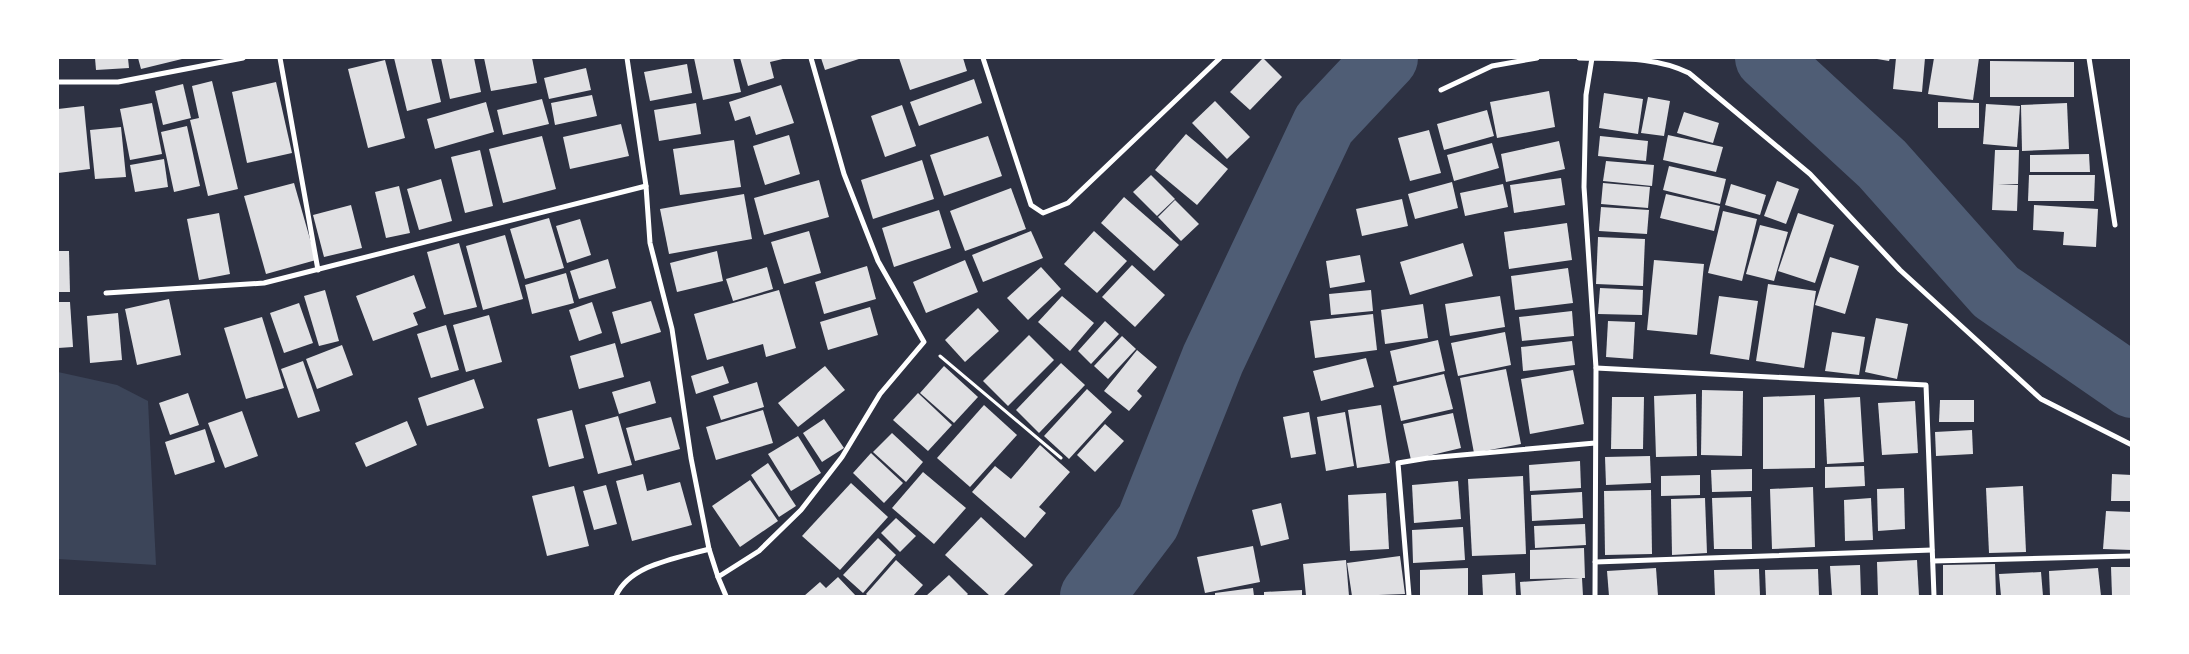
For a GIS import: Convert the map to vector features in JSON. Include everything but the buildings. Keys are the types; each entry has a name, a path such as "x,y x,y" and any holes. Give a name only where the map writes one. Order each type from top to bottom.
{"street":[{"path":"58,82 118,82 243,58"},
{"path":"280,58 318,270"},
{"path":"627,58 646,186 650,243 672,329 691,458 709,549 726,596"},
{"path":"718,577 759,552 801,510 842,457 880,394 924,342 875,252 844,174 811,58"},
{"path":"983,58 1031,205 1043,213 1068,203 1220,58"},
{"path":"1441,90 1492,66 1537,58"},
{"path":"1579,58 1647,60 1673,65"},
{"path":"1592,58 1586,95 1584,187 1596,368 1595,596"},
{"path":"1664,58 1689,73 1810,174 1900,270 2041,399 2132,444"},
{"path":"2088,58 2115,225"},
{"path":"106,294 264,283 646,186"},
{"path":"1596,368 1926,385 1934,596"},
{"path":"1409,596 1398,463 1428,458 1595,443"},
{"path":"616,596 628,579 654,565 709,549"},
{"path":"1595,562 1932,550"},
{"path":"1933,561 2132,556"}],"path":[{"path":"924,342 1060,458"}],"shaded area":[{"path":"58,372 117,385 148,401 156,565 58,559"}],"waterway":[{"path":"1092,596 1148,522 1213,359 1324,124 1386,58"},
{"path":"1767,58 1882,164 1996,292 2132,386"}]}
